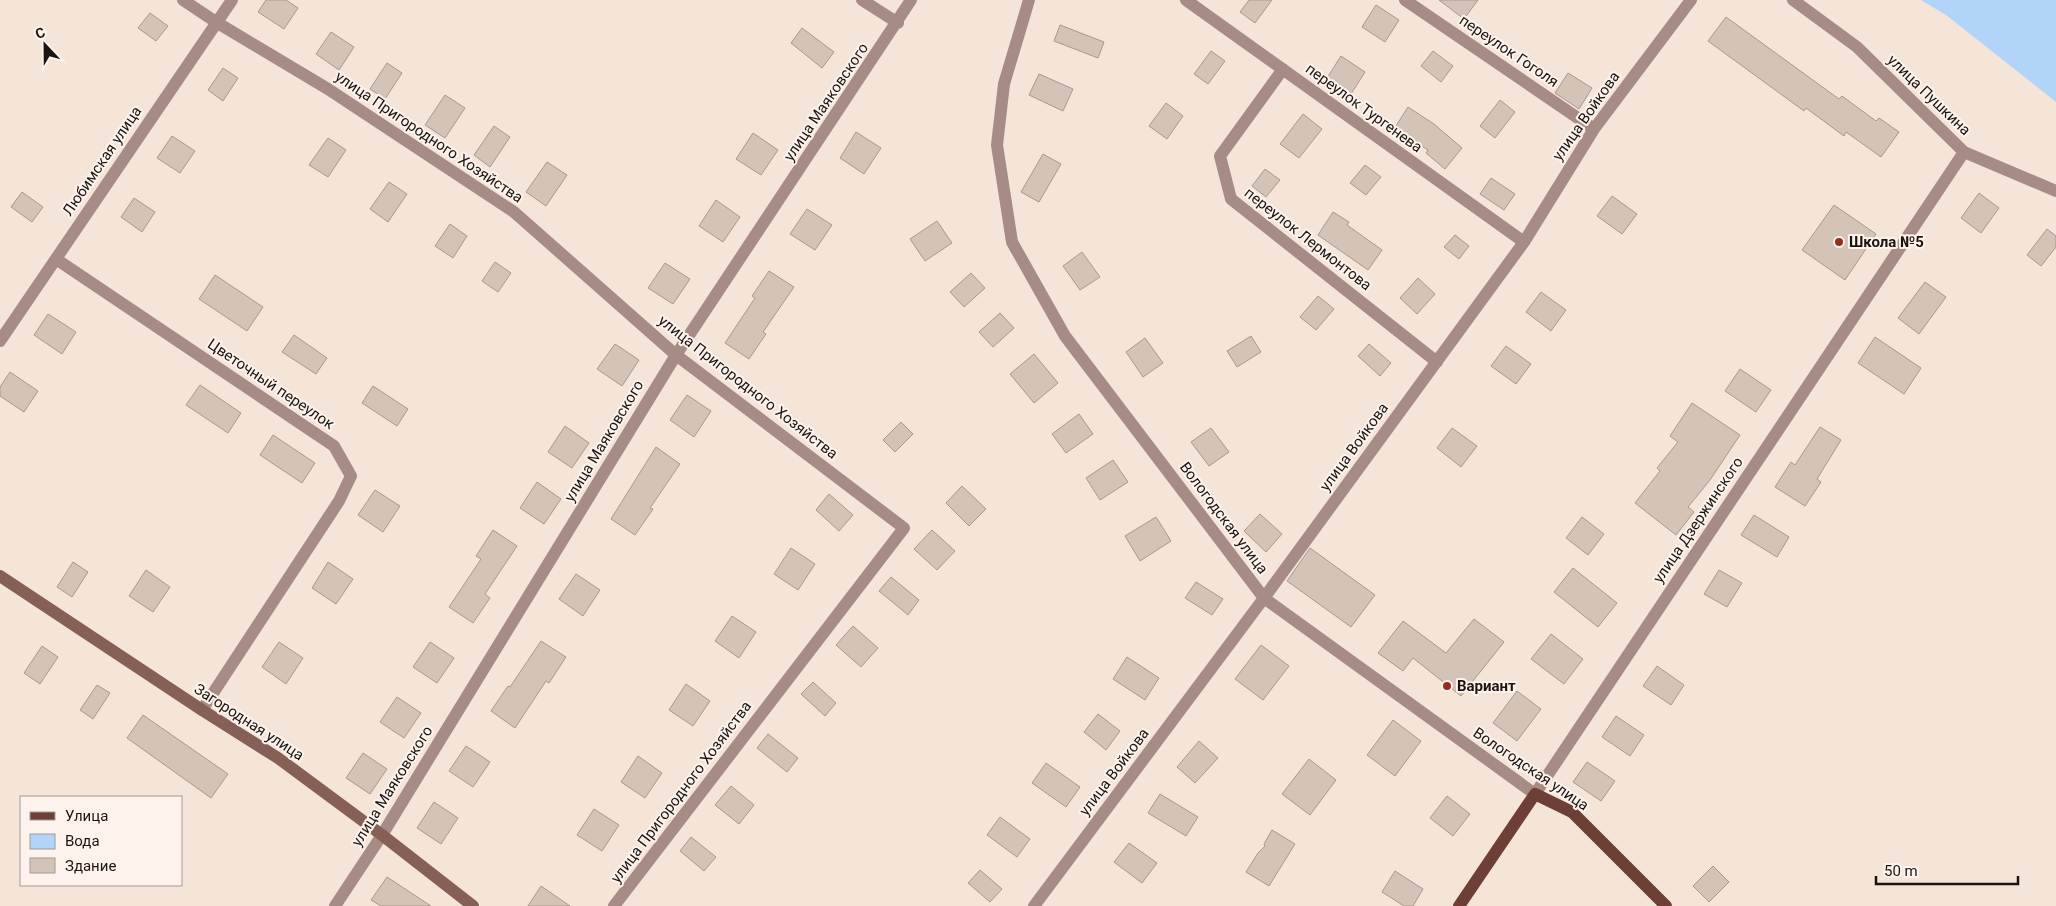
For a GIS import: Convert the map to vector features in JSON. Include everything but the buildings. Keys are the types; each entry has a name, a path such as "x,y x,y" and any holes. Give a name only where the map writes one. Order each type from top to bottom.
{"main road":[{"name":"улица Дзержинского","path":"1459,906 1535,794"},
{"name":"Вологодская улица","path":"1535,794 1572,812 1666,906"}],"street":[{"name":"улица Пригородного Хозяйства","path":"183,0 328,89 514,212 676,355 904,528 614,906"},
{"name":"Любимская улица","path":"0,341 232,0"},
{"path":"862,0 898,23"},
{"name":"улица Маяковского","path":"335,906 382,835 676,355 912,0"},
{"name":"Вологодская улица","path":"1029,0 1004,84 997,146 1012,242 1065,336 1264,598 1535,794"},
{"name":"переулок Тургенева","path":"1186,0 1524,242"},
{"name":"переулок Гоголя","path":"1405,0 1594,129"},
{"name":"улица Войкова","path":"1034,906 1437,362 1524,242 1594,129 1691,0"},
{"name":"улица Пушкина","path":"1792,0 1856,47 1964,152 2056,191"},
{"name":"переулок Лермонтова","path":"1283,69 1220,156 1231,199 1437,362"},
{"name":"улица Дзержинского","path":"1535,794 1964,152"},
{"name":"Цветочный переулок","path":"56,259 334,446 351,476 339,502 202,710"},
{"name":"Загородная улица","path":"0,576 278,758 382,835 473,906"}],"water":[{"path":"1921,0 2056,0 2056,102 1946,15"}],"place":[{"name":"Школа №5","path":"1839,242"},
{"name":"Вариант","path":"1447,686"}]}
